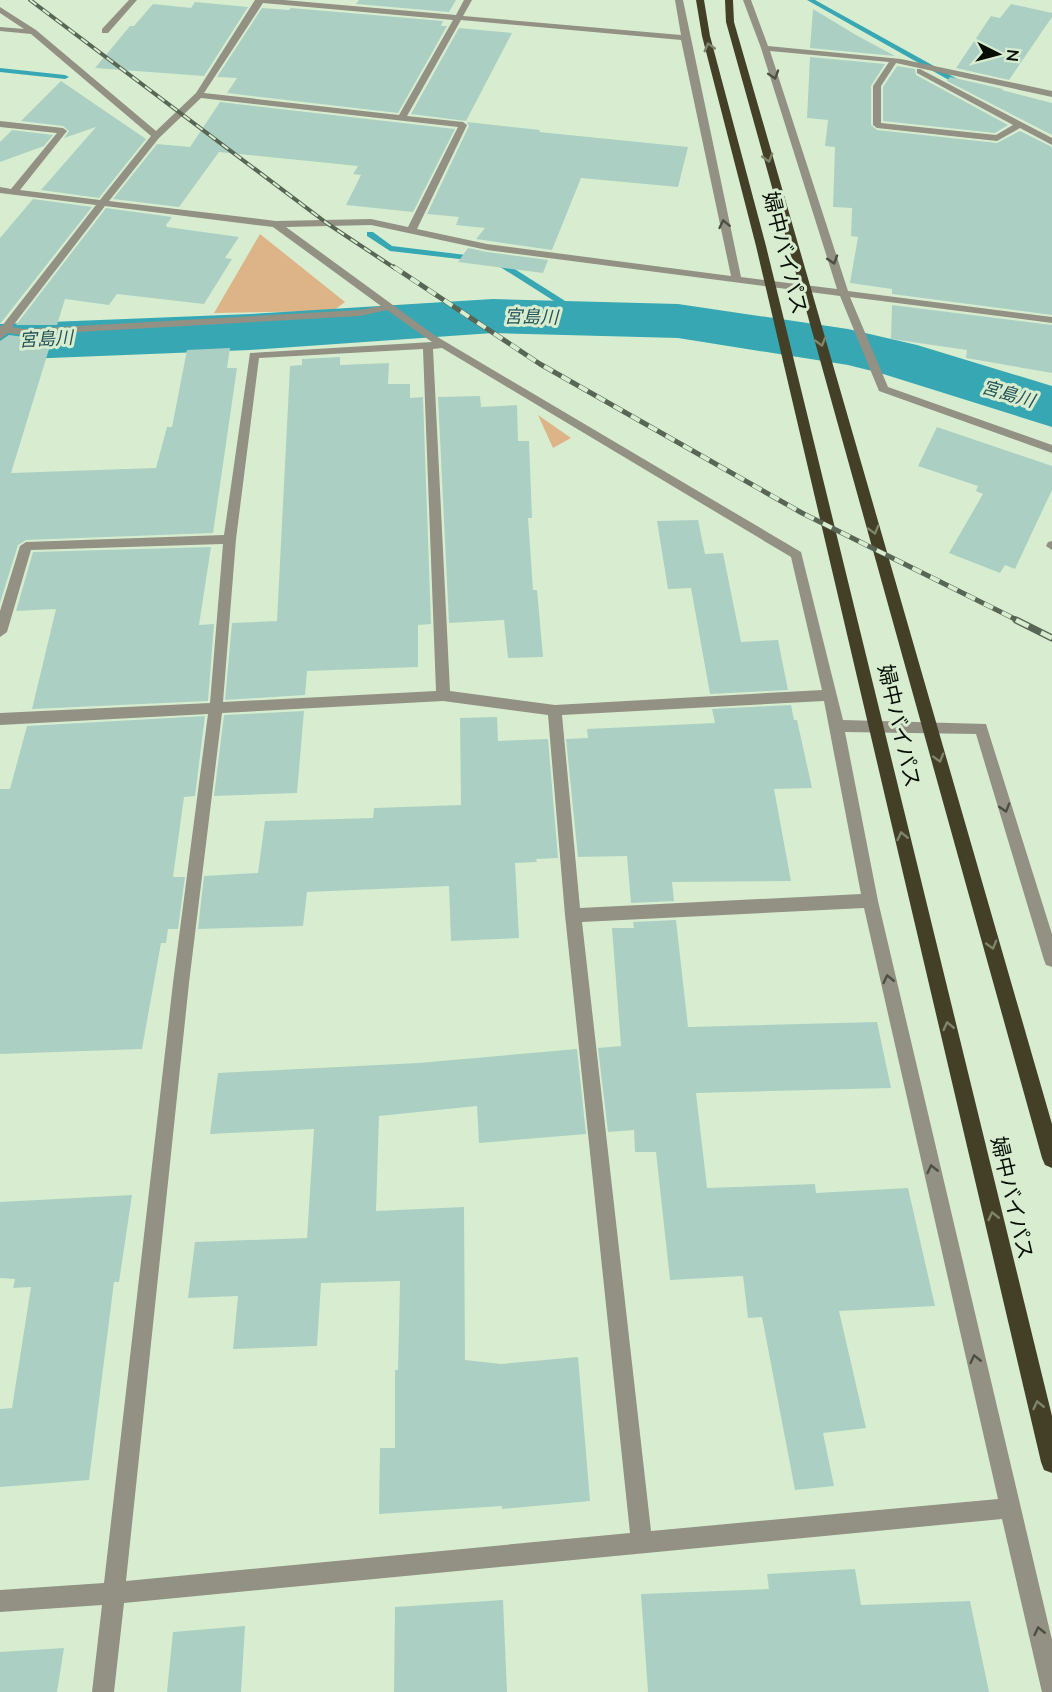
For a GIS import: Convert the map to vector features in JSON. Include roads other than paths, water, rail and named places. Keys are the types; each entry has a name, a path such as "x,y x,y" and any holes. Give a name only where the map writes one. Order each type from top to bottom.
{"highway":[{"name":"婦中バイパス","path":"700,0 706,36 761,246 1052,1462"},
{"name":"婦中バイパス","path":"729,0 730,22 1052,1158"}],"street":[{"path":"105,32 133,0"},
{"path":"2,331 156,136 199,95 260,0 685,38"},
{"path":"402,118 468,0"},
{"path":"679,0 736,281"},
{"path":"747,0 765,48 844,294 883,389 1052,449"},
{"path":"0,9 33,32 156,136"},
{"path":"0,29 33,32"},
{"path":"765,48 898,60 1052,94"},
{"path":"898,60 877,86 878,125 997,138 1021,124"},
{"path":"898,60 1052,142"},
{"path":"199,95 463,125 412,229"},
{"path":"0,124 63,131 13,192"},
{"path":"0,190 276,224 371,222 487,247 736,281 1052,320"},
{"path":"276,224 399,314 429,342 443,696"},
{"path":"2,331 48,331 360,313 388,307"},
{"path":"103,1692 182,982 216,708 230,539 255,355 429,342 444,345 797,555 837,726 870,902 1052,1688"},
{"path":"0,632 26,546 230,539"},
{"path":"0,719 443,696 555,710 829,695"},
{"path":"555,710 573,915 642,1543"},
{"path":"837,726 981,728 1052,960"},
{"path":"573,915 870,902"},
{"path":"0,1601 113,1593 1009,1508"}],"waterway":[{"path":"810,0 966,86"},
{"path":"0,70 65,77"},
{"path":"370,234 390,248 496,261 587,318"},
{"name":"宮島川","path":"0,342 250,332 493,316 678,321 848,347 896,358 1052,407"}],"railway":[{"path":"30,0 328,224 396,269"},
{"path":"394,267 540,364 802,513 1019,621"},
{"path":"1016,620 1052,638"}]}
